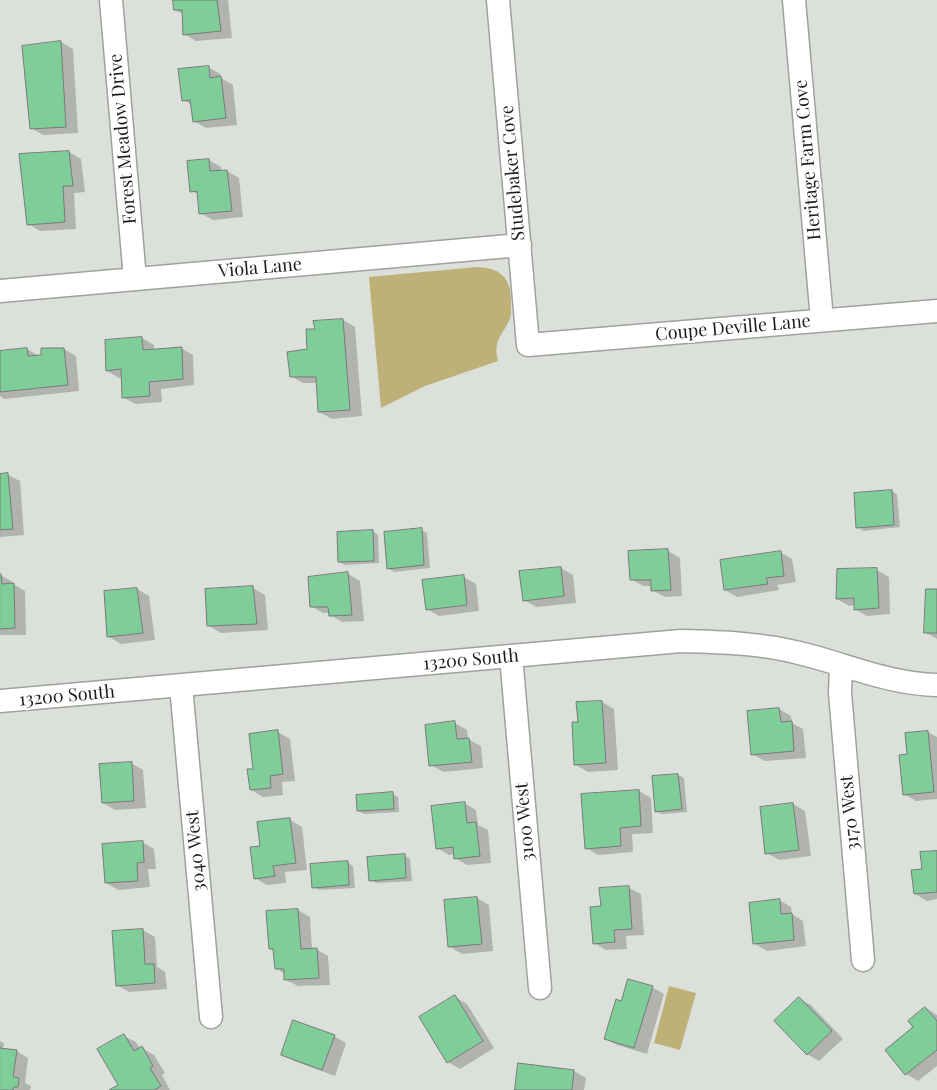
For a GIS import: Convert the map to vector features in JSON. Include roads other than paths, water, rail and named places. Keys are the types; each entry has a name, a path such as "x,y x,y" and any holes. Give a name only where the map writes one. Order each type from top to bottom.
{"street":[{"name":"Forest Meadow Drive","path":"111,0 135,278"},
{"name":"Studebaker Cove","path":"498,0 528,345"},
{"name":"Heritage Farm Cove","path":"794,0 822,320"},
{"name":"Viola Lane","path":"0,291 520,245"},
{"name":"Coupe Deville Lane","path":"528,345 937,310"},
{"name":"13200 South","path":"0,702 681,641 761,645 800,653 885,679 937,685"},
{"name":"3100 West","path":"511,656 540,988"},
{"name":"3170 West","path":"841,666 840,693 863,960"},
{"name":"3040 West","path":"181,686 211,1017"}]}
